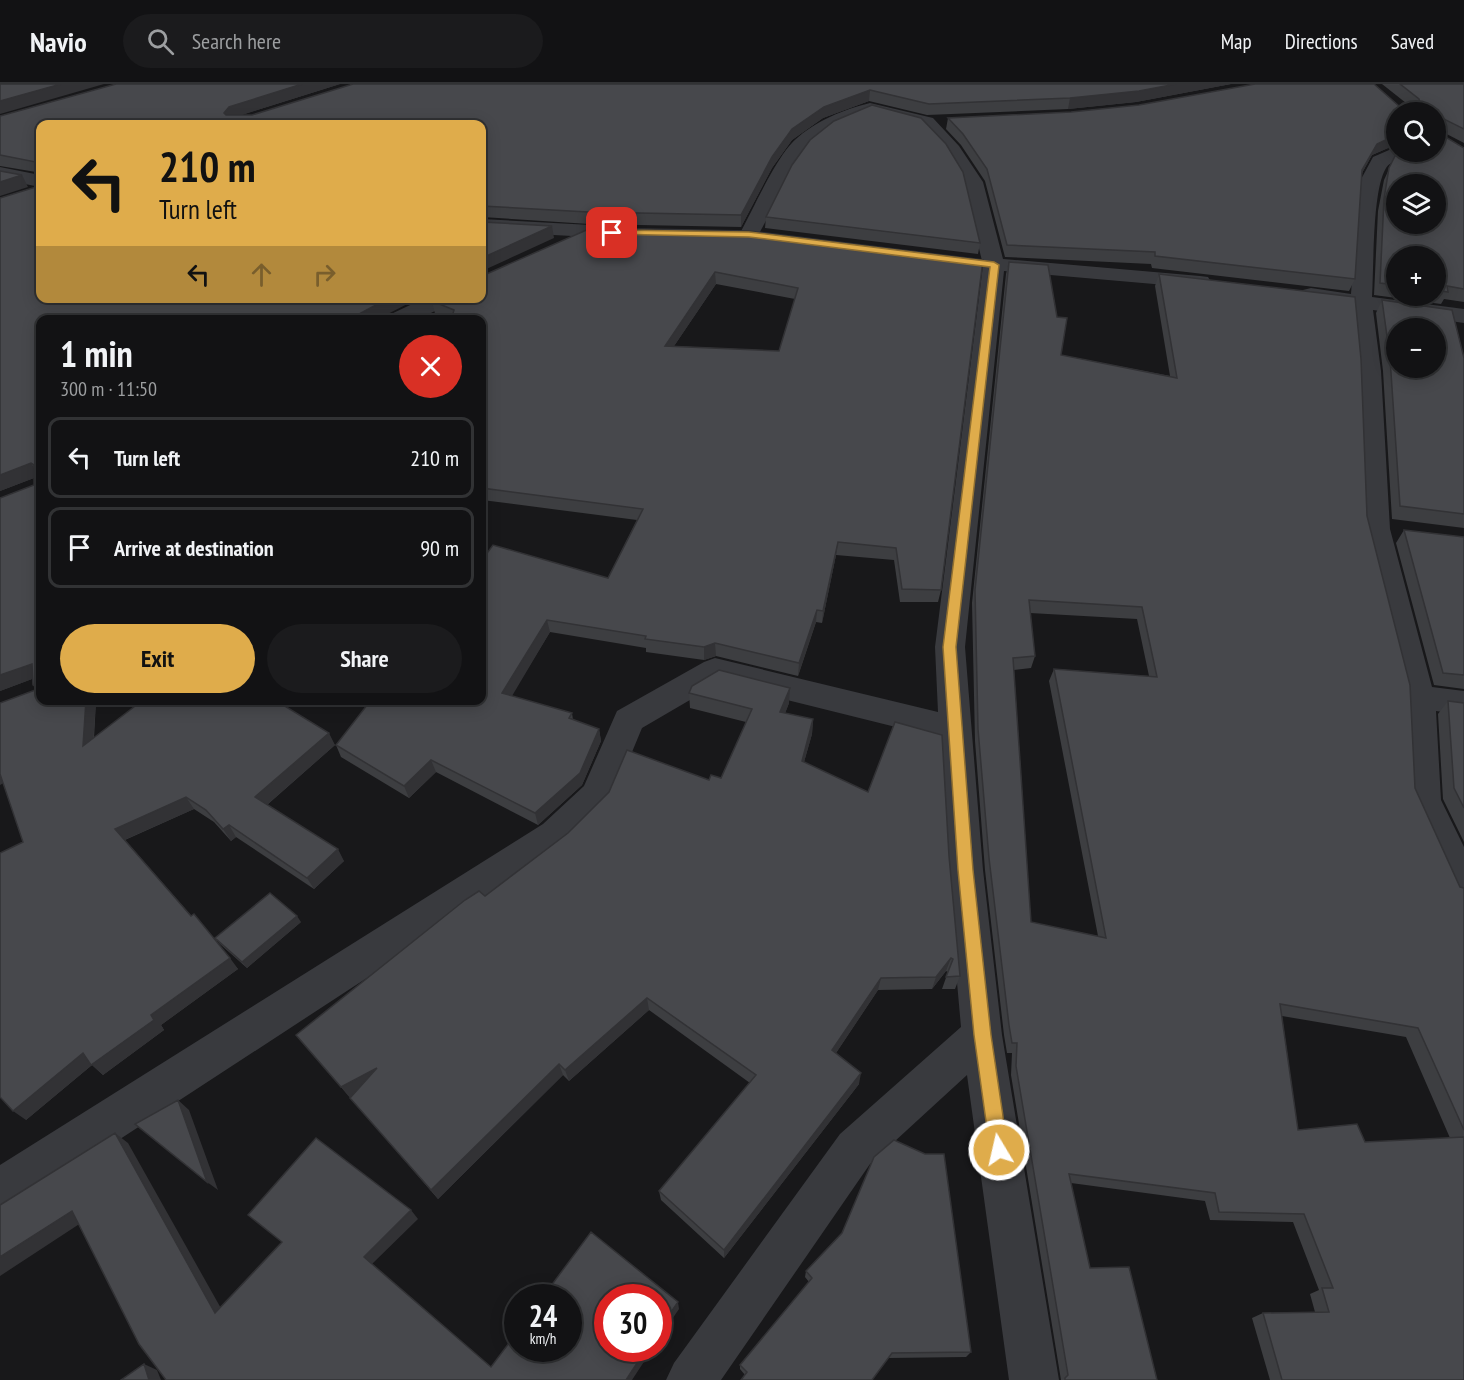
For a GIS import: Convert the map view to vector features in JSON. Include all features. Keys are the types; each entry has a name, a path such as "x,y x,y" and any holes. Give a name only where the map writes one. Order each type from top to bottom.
{"street":[{"path":"749,234 794,152 819,131 871,100 927,122 951,122"},
{"path":"927,122 953,150 973,182 983,263 950,647 965,870 982,1035 1034,1380"},
{"path":"1386,158 1380,161 1369,183 1361,301 1369,371 1376,529 1419,698 1424,800 1464,886"},
{"path":"0,173 36,180"},
{"path":"20,198 36,192"},
{"path":"486,225 646,233"},
{"path":"557,247 589,232"},
{"path":"726,234 772,237"},
{"path":"983,263 1217,284"},
{"path":"1296,292 1464,316"},
{"path":"408,315 433,303"},
{"path":"1376,529 1409,533"},
{"path":"0,1191 556,835 598,795 629,720 716,670 955,729"},
{"path":"1419,698 1464,703"},
{"path":"691,1380 855,1149 982,1035"}],"building":[{"path":"0,84 61,84 0,101"},
{"path":"116,84 302,84 229,107 224,113 226,115 252,115 353,84 1176,84 1139,91 1070,98 929,104 870,90 824,107 792,129 772,157 741,215 588,212 486,206 486,120 36,120 36,162 0,155 0,116"},
{"path":"1255,84 1374,84 1394,102 1386,102 1386,140 1377,144 1362,170 1355,279 1155,256 1155,252 1007,245 987,169 963,134 948,118 1071,112 1139,105"},
{"path":"1400,84 1464,84 1464,129 1446,120 1446,102 1420,102"},
{"path":"872,105 921,118 946,144 963,172 980,243 766,217 792,165 810,140 834,121"},
{"path":"1446,137 1464,148 1464,289 1447,286 1448,292 1446,292 1446,246 1386,246 1386,284 1380,283 1386,187 1386,234 1446,234 1446,174 1388,174 1392,162 1446,162"},
{"path":"0,171 22,175 0,182"},
{"path":"36,187 36,303 380,303 357,315 36,315 36,686 33,685 32,664 0,675 0,498 34,485 34,465 31,463 0,475 0,198"},
{"path":"486,222 552,226 486,256"},
{"path":"591,228 749,231 983,260 941,590 902,589 896,548 838,542 823,611 817,610 799,663 715,643 704,647 645,639 646,636 547,620 502,693 572,713 569,718 599,729 580,773 535,813 431,760 404,786 336,745 367,705 486,705 486,555 493,545 608,578 643,509 486,489 486,315 452,315 454,310 437,303 486,303 486,274","holes":["715,272 798,288 779,351 665,346"]},
{"path":"1009,262 1048,265 1057,317 1067,318 1061,355 1177,378 1159,274 1355,297 1361,359 1367,516 1410,685 1415,788 1460,887 1464,888 1464,1130 1418,1028 1280,1004 1298,1130 1357,1124 1365,1142 1464,1137 1464,1380 1282,1380 1263,1313 1329,1312 1322,1288 1333,1288 1304,1214 1219,1212 1215,1193 1069,1174 1090,1268 1129,1267 1157,1380 1065,1380 1068,1375 1016,1066 1017,1043 1012,1043 1009,1025 989,858 978,729 975,590","holes":["1029,600 1142,607 1157,677 1054,669 1106,938 1031,922 1013,658 1035,656"]},
{"path":"1382,300 1386,301 1386,306 1424,306 1452,310 1464,358 1464,514 1400,506 1391,378 1446,378 1446,318 1386,318 1386,329"},
{"path":"1404,530 1464,537 1464,675 1443,673"},
{"path":"719,670 790,688 780,712 813,719 802,761 868,792 895,722 942,735 949,856 960,976 946,977 953,959 951,958 936,977 881,978 832,1050 861,1073 724,1250 659,1191 756,1075 647,998 565,1070 559,1064 431,1190 350,1098 377,1068 341,1087 296,1035 465,900 479,891 485,896 568,833 609,792 627,750 709,780 711,775 721,778 752,709 689,693 692,686"},
{"path":"36,690 36,705 86,705 83,746 136,705 283,705 329,733 255,797 338,849 307,878 229,825 223,829 206,810 186,797 115,829 191,916 194,914 230,958 151,1015 154,1020 91,1065 83,1053 13,1111 0,1097 0,853 23,842 0,774 0,703"},
{"path":"1448,701 1464,703 1464,808 1454,788"},
{"path":"270,893 297,916 242,962 215,938"},
{"path":"178,1100 207,1182 135,1124"},
{"path":"115,1133 215,1313 282,1242 248,1215 316,1138 411,1210 364,1257 491,1367 504,1350 504,1362 582,1362 582,1284 552,1284 591,1232 656,1284 594,1284 594,1362 638,1362 626,1380 166,1380 139,1344 72,1211 0,1257 0,1205"},
{"path":"894,1140 925,1154 944,1154 971,1352 892,1353 872,1380 741,1380 747,1372 740,1365 812,1278 806,1271 842,1233 874,1157"},
{"path":"672,1297 678,1302 672,1311"},
{"path":"144,1364 149,1380 121,1380"}],"route":[{"path":"612,233 749,234 994,265 950,647 965,870 982,1035 999,1150"}]}
